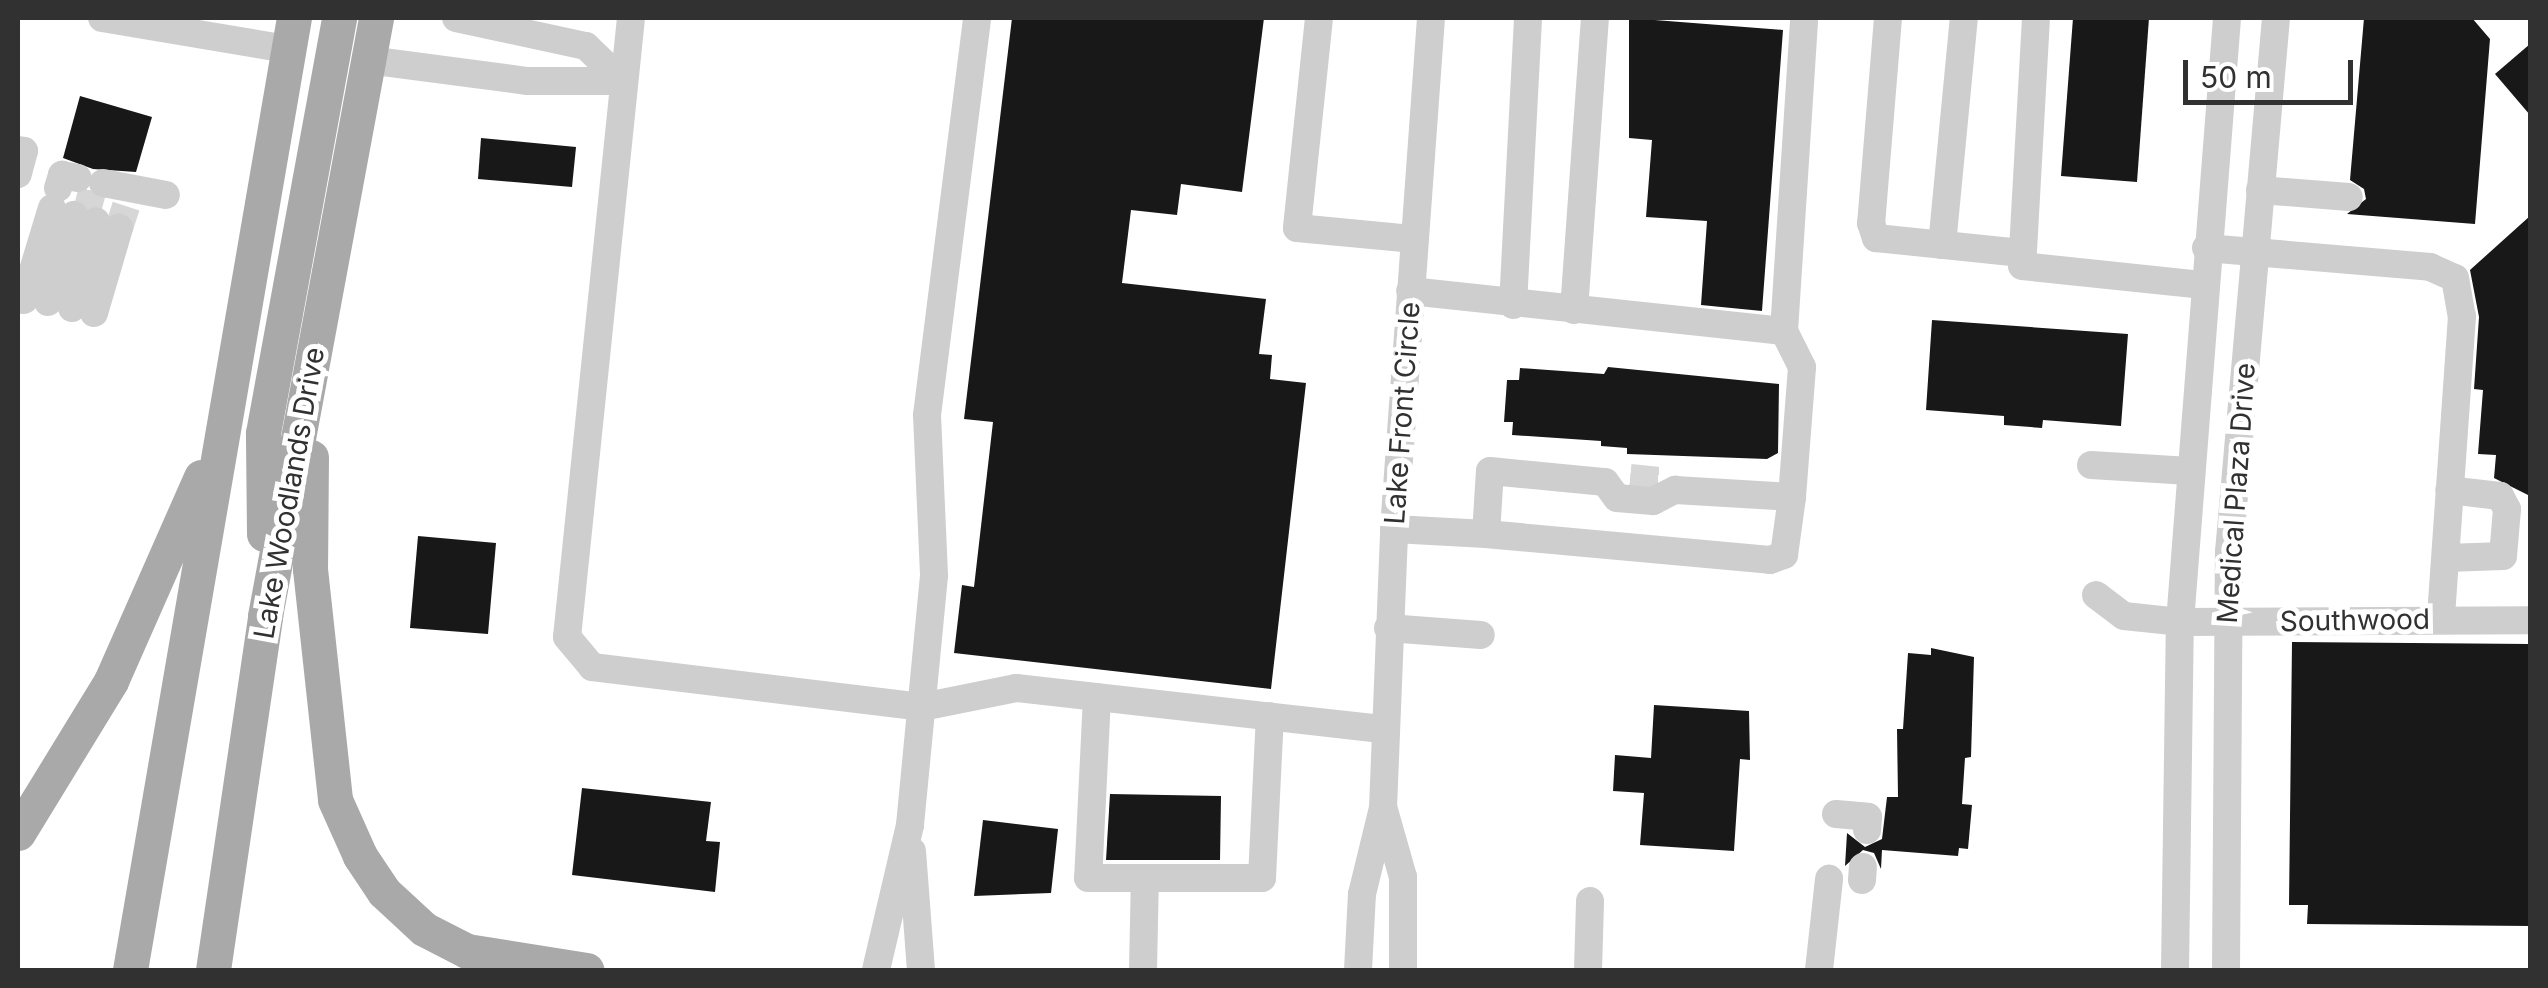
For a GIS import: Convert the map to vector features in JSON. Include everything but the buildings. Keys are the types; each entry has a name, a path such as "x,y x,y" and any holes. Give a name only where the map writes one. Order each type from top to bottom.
{"main road":[{"path":"265,616 263,433 340,18"},
{"name":"Lake Woodlands Drive","path":"213,970 265,616 376,18"},
{"path":"130,970 214,454 290,33 331,55 368,60"},
{"path":"326,285 312,427 310,569 334,800 384,892 424,928 467,951 587,970"},
{"path":"18,833 111,681 187,500 214,454"}],"street":[{"path":"102,18 290,33"},
{"path":"456,18 586,46 622,80"},
{"path":"631,18 566,637 592,667 922,706 1016,688 1382,729"},
{"path":"876,970 910,825 934,575 927,415 977,18"},
{"path":"1318,18 1298,228 1414,239"},
{"name":"Lake Front Circle","path":"1358,970 1362,894 1383,808 1382,729 1394,529 1431,18"},
{"path":"1512,305 1528,18"},
{"path":"1574,310 1595,18"},
{"path":"1394,529 1770,560 1784,555 1802,367 1784,331 1804,18"},
{"path":"1888,18 1871,223 1876,238 2021,252"},
{"path":"1942,245 1964,18"},
{"path":"2036,18 2022,266 2204,285"},
{"name":"Medical Plaza Drive","path":"2176,970 2180,622 2206,248 2228,18"},
{"name":"Medical Plaza Drive","path":"2226,970 2226,623 2276,18"},
{"path":"368,60 528,82 622,80"},
{"path":"18,150 24,152 18,174"},
{"path":"2260,190 2349,197"},
{"path":"93,201 166,195"},
{"path":"93,201 60,306 93,201"},
{"path":"2206,248 2430,266 2455,278 2462,302 2441,620"},
{"path":"1410,291 1512,305 1784,331"},
{"path":"2091,465 2190,470"},
{"path":"1486,534 1490,472 1617,480 1617,498 1653,502 1668,485 1792,496"},
{"path":"2446,558 2503,556 2507,510 2500,496 2450,490"},
{"name":"Southwood","path":"2096,595 2124,616 2180,622 2530,620"},
{"path":"1388,628 1481,635"},
{"path":"1098,697 1088,878 1262,878 1270,716"},
{"name":"Lake Front Circle","path":"1383,808 1403,877 1402,970"},
{"path":"1836,814 1868,817 1867,830"},
{"path":"910,825 921,970"},
{"path":"1142,970 1145,878"},
{"path":"1819,970 1828,879"},
{"path":"1588,970 1590,901"}],"tunnel":[{"path":"85,218 95,181"},
{"path":"119,228 126,206"},
{"path":"1630,478 1661,481"}]}
